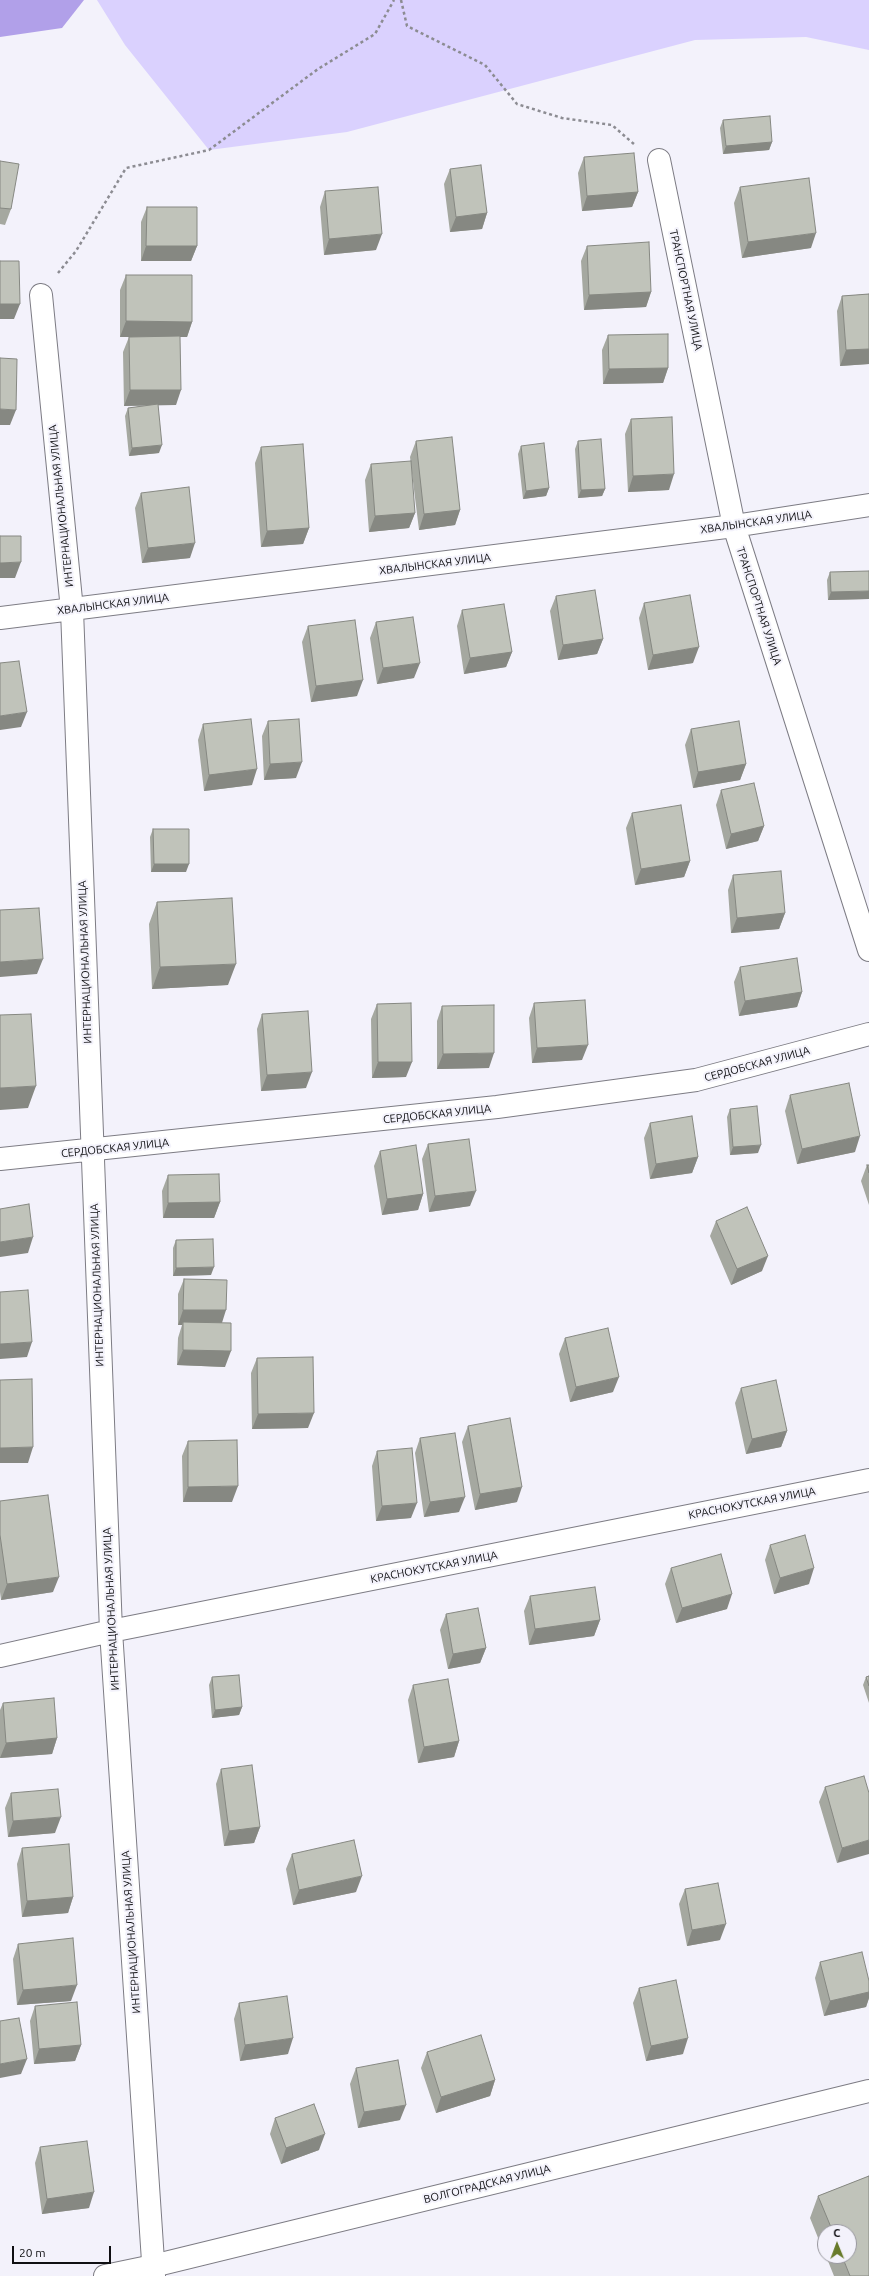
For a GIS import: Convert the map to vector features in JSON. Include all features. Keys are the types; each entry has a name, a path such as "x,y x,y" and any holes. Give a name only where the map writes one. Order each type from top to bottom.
{"street":[{"name":"ТРАНСПОРТНАЯ УЛИЦА","path":"659,160 734,526 869,950"},
{"name":"ИНТЕРНАЦИОНАЛЬНАЯ УЛИЦА","path":"41,295 72,610 112,1631 153,2271"},
{"name":"ХВАЛЫНСКАЯ УЛИЦА","path":"0,618 734,526 869,505"},
{"name":"СЕРДОБСКАЯ УЛИЦА","path":"0,1159 498,1108 696,1080 869,1034"},
{"name":"КРАСНОКУТСКАЯ УЛИЦА","path":"0,1656 112,1631 869,1480"},
{"name":"ВОЛГОГРАДСКАЯ УЛИЦА","path":"105,2276 153,2271 869,2091"}],"path":[{"path":"41,295 76,251 126,168 209,150 318,69 375,34 394,0"},
{"path":"401,0 407,26 485,65 517,104 562,118 612,125 643,152 659,160"}],"shaded area":[{"path":"0,0 84,0 62,28 0,37"},
{"path":"97,0 869,0 869,50 806,37 695,40 347,132 209,150 125,45"}],"building":[{"path":"770,116 772,142 726,146 723,120"},
{"path":"634,153 638,192 587,196 584,157"},
{"path":"0,161 19,164 11,209 0,208"},
{"path":"481,165 487,213 456,217 450,169"},
{"path":"809,178 816,233 748,242 740,187"},
{"path":"378,187 382,234 329,239 325,191"},
{"path":"147,207 197,207 197,246 146,246"},
{"path":"649,242 651,292 589,295 587,246"},
{"path":"0,261 19,261 20,304 0,304"},
{"path":"126,275 192,275 192,322 126,321"},
{"path":"869,294 869,349 846,350 842,296"},
{"path":"668,334 668,368 609,369 608,335"},
{"path":"180,336 181,390 130,390 129,337"},
{"path":"0,358 17,359 16,410 0,409"},
{"path":"158,404 162,445 132,448 128,408"},
{"path":"672,417 674,474 633,476 631,419"},
{"path":"452,437 460,510 424,514 416,441"},
{"path":"601,439 605,489 581,490 578,441"},
{"path":"544,443 549,488 526,491 521,446"},
{"path":"303,444 309,528 267,531 261,447"},
{"path":"411,461 415,513 375,516 371,464"},
{"path":"189,487 195,543 148,548 141,493"},
{"path":"0,536 21,536 21,562 0,563"},
{"path":"869,571 869,591 831,592 830,572"},
{"path":"595,590 603,639 563,645 556,596"},
{"path":"690,595 699,647 653,655 644,603"},
{"path":"504,604 512,652 470,658 462,610"},
{"path":"413,617 420,663 383,668 376,622"},
{"path":"355,620 363,680 316,686 308,626"},
{"path":"19,661 27,712 0,716 0,663"},
{"path":"251,719 257,769 209,775 203,724"},
{"path":"299,719 302,762 270,764 268,721"},
{"path":"739,721 746,764 698,772 691,729"},
{"path":"754,783 764,826 731,834 721,790"},
{"path":"681,805 690,861 641,869 632,813"},
{"path":"153,829 189,829 189,864 154,864"},
{"path":"781,871 785,913 737,918 733,875"},
{"path":"232,898 236,964 160,967 157,902"},
{"path":"39,908 43,959 0,962 0,910"},
{"path":"797,958 802,992 745,1001 740,967"},
{"path":"585,1000 588,1045 537,1048 534,1003"},
{"path":"411,1003 412,1062 378,1062 377,1004"},
{"path":"494,1005 494,1053 443,1054 442,1006"},
{"path":"308,1011 312,1072 267,1075 262,1014"},
{"path":"31,1014 36,1086 0,1088 0,1015"},
{"path":"849,1083 860,1136 802,1149 790,1095"},
{"path":"757,1106 761,1145 733,1147 730,1109"},
{"path":"692,1116 698,1157 656,1164 650,1123"},
{"path":"469,1139 476,1191 435,1196 428,1144"},
{"path":"416,1145 423,1194 387,1199 380,1151"},
{"path":"219,1174 220,1202 168,1203 168,1175"},
{"path":"29,1204 33,1237 0,1242 0,1209"},
{"path":"747,1207 768,1256 737,1269 716,1221"},
{"path":"213,1239 214,1267 176,1268 176,1240"},
{"path":"184,1279 227,1280 226,1310 183,1310"},
{"path":"28,1290 32,1342 0,1344 0,1292"},
{"path":"183,1322 231,1323 231,1351 183,1350"},
{"path":"608,1328 619,1377 576,1387 565,1338"},
{"path":"313,1357 314,1413 258,1414 257,1358"},
{"path":"32,1379 33,1447 0,1448 0,1380"},
{"path":"776,1380 787,1431 752,1439 741,1388"},
{"path":"510,1418 522,1487 480,1494 468,1426"},
{"path":"455,1433 465,1497 430,1502 420,1438"},
{"path":"237,1440 238,1486 188,1487 188,1441"},
{"path":"412,1448 417,1503 382,1506 377,1451"},
{"path":"48,1495 59,1577 7,1584 0,1535 0,1501"},
{"path":"805,1535 814,1568 780,1578 770,1545"},
{"path":"721,1554 732,1594 682,1608 671,1568"},
{"path":"595,1587 600,1620 535,1629 530,1596"},
{"path":"478,1608 486,1648 453,1654 446,1614"},
{"path":"239,1675 242,1707 215,1710 212,1677"},
{"path":"869,1676 869,1686 866,1677"},
{"path":"448,1679 459,1741 424,1747 413,1685"},
{"path":"54,1698 57,1738 6,1743 3,1703"},
{"path":"252,1765 260,1827 229,1831 221,1769"},
{"path":"864,1776 869,1793 869,1840 842,1848 825,1787"},
{"path":"58,1789 61,1817 13,1821 11,1793"},
{"path":"354,1840 362,1876 299,1890 292,1854"},
{"path":"69,1844 73,1897 27,1901 22,1848"},
{"path":"718,1883 726,1924 692,1930 685,1889"},
{"path":"73,1938 77,1985 23,1990 18,1944"},
{"path":"862,1952 869,1981 869,1992 830,2001 820,1962"},
{"path":"676,1980 688,2038 651,2046 639,1988"},
{"path":"287,1996 293,2038 245,2045 239,2003"},
{"path":"77,2002 81,2045 39,2049 35,2006"},
{"path":"19,2018 27,2059 0,2064 0,2021"},
{"path":"481,2035 495,2080 441,2097 427,2052"},
{"path":"398,2060 406,2105 364,2112 356,2068"},
{"path":"314,2104 325,2134 286,2148 275,2118"},
{"path":"87,2141 94,2192 47,2199 40,2147"},
{"path":"869,2176 869,2276 850,2276 845,2264 857,2264 857,2224 830,2224 818,2196"}]}
